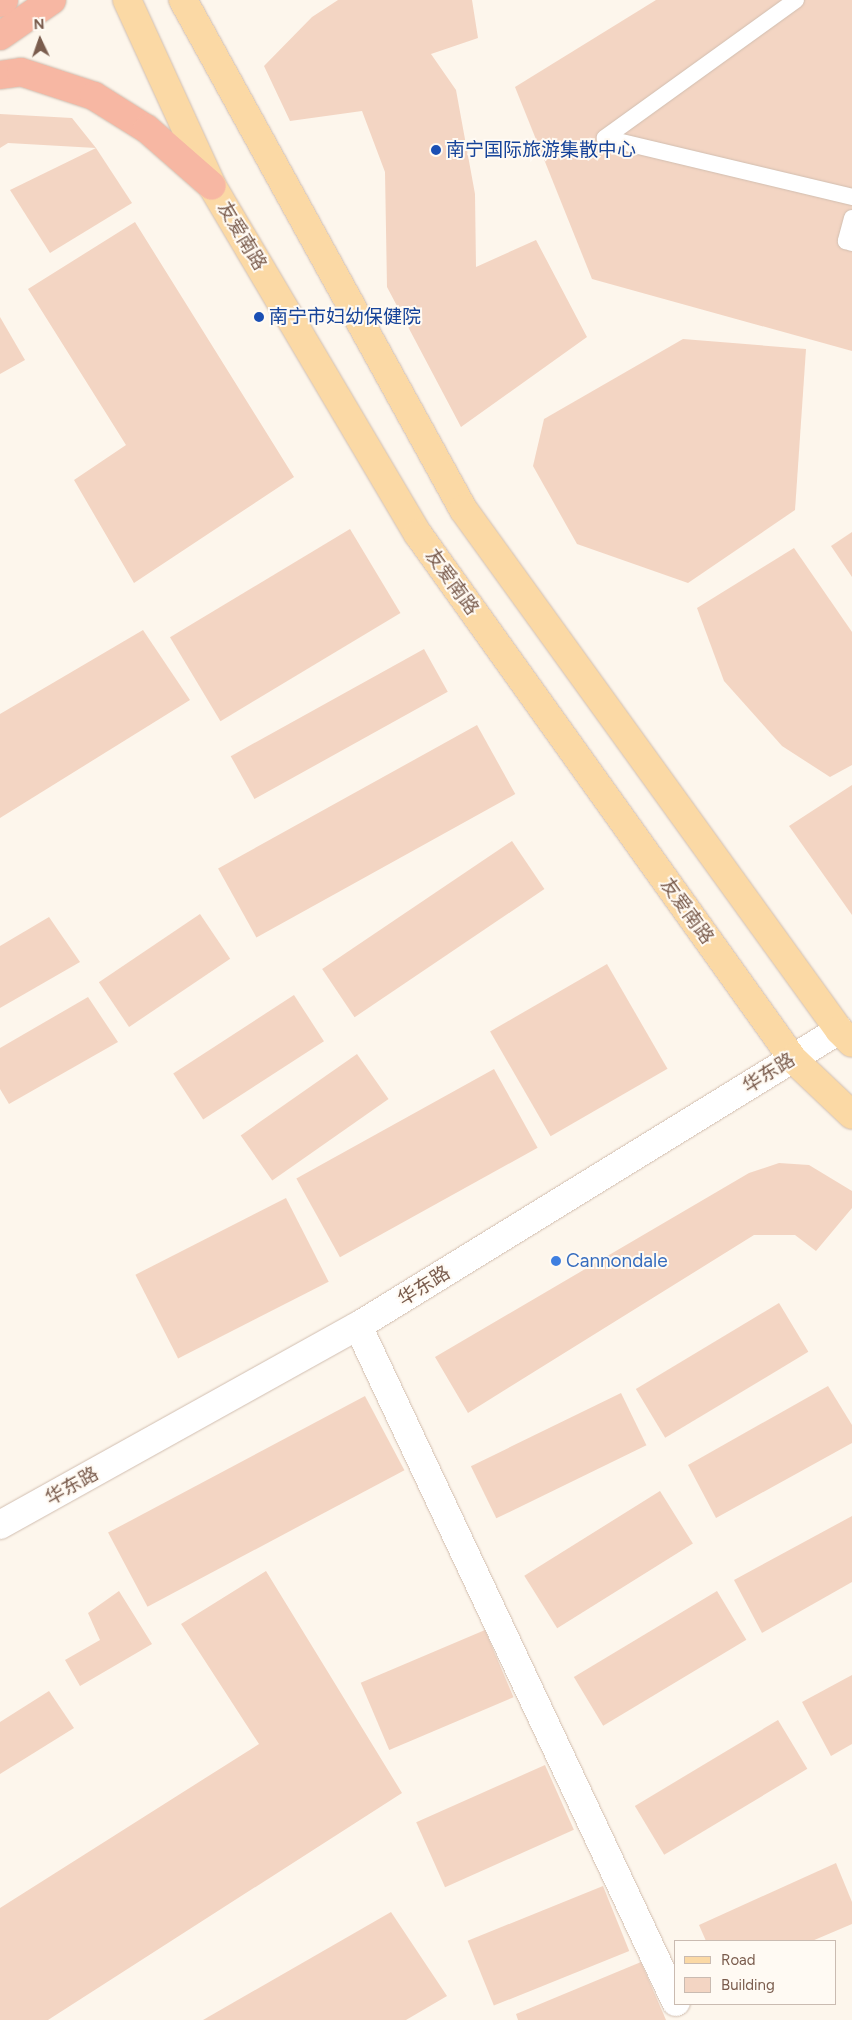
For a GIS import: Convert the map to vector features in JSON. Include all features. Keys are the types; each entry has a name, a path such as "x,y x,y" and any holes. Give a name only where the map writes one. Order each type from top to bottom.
{"highway":[{"path":"0,3 4,0"},
{"path":"0,36 52,0"},
{"path":"0,75 21,72 94,96 148,129 212,186"}],"main road":[{"name":"友爱南路","path":"127,0 212,186 418,534 793,1059 852,1115"},
{"path":"183,0 463,509 848,1032"}],"street":[{"name":"华东路","path":"0,1526 358,1326 793,1059 848,1032"},
{"path":"358,1326 674,1999"},
{"path":"677,2005 684,2020"}],"lane":[{"path":"796,0 605,138 852,197"},
{"path":"852,218 846,241 852,242"}],"building":[{"path":"338,0 472,0 478,38 431,54 456,90 475,194 476,267 536,240 587,337 461,427 387,287 385,172 362,111 290,121 264,66 312,17"},
{"path":"656,0 852,0 852,351 592,279 515,87"},
{"path":"0,114 72,118 96,148 8,143 0,148"},
{"path":"96,148 132,203 50,253 10,190"},
{"path":"135,222 294,477 134,583 74,480 126,445 28,289"},
{"path":"0,317 25,360 0,374"},
{"path":"683,339 806,349 795,510 688,583 577,544 533,466 544,419"},
{"path":"350,529 400,613 220,721 170,637"},
{"path":"852,532 852,577 831,546"},
{"path":"794,548 852,632 852,765 830,777 782,746 724,681 697,608"},
{"path":"143,630 190,700 0,818 0,714"},
{"path":"424,649 448,692 254,799 231,756"},
{"path":"477,725 515,794 256,938 218,869"},
{"path":"852,785 852,915 789,826"},
{"path":"512,841 544,889 355,1017 322,969"},
{"path":"200,914 230,959 129,1027 99,982"},
{"path":"49,917 80,962 0,1008 0,946"},
{"path":"607,964 668,1069 551,1136 490,1032"},
{"path":"294,995 324,1041 203,1120 173,1073"},
{"path":"88,997 118,1042 9,1104 0,1089 0,1048"},
{"path":"357,1054 389,1099 272,1181 241,1135"},
{"path":"494,1069 538,1148 340,1257 296,1179"},
{"path":"779,1163 809,1165 852,1191 852,1208 816,1251 795,1235 754,1235 468,1413 435,1357 749,1173"},
{"path":"286,1198 329,1282 178,1358 135,1275"},
{"path":"779,1303 808,1352 665,1438 636,1389"},
{"path":"828,1386 852,1425 852,1443 716,1518 688,1465"},
{"path":"621,1393 646,1445 496,1518 471,1466"},
{"path":"365,1396 404,1470 147,1607 108,1533"},
{"path":"660,1491 693,1544 557,1628 524,1576"},
{"path":"852,1516 852,1582 762,1633 734,1580"},
{"path":"266,1571 402,1793 48,2020 0,2020 0,1908 259,1744 181,1624"},
{"path":"119,1591 152,1644 80,1686 65,1660 100,1640 88,1613"},
{"path":"717,1591 746,1640 603,1726 574,1677"},
{"path":"485,1630 514,1697 389,1750 361,1683"},
{"path":"852,1675 852,1744 831,1756 802,1702"},
{"path":"49,1691 74,1728 0,1774 0,1722"},
{"path":"778,1720 807,1769 664,1855 635,1806"},
{"path":"545,1765 574,1830 445,1887 416,1822"},
{"path":"836,1863 852,1902 852,1924 814,1940 706,1940 699,1925"},
{"path":"603,1886 629,1951 494,2006 468,1941"},
{"path":"391,1912 447,1996 406,2020 203,2020"},
{"path":"641,1962 666,2020 518,2020 516,2014"}],"place":[{"name":"南宁国际旅游集散中心","path":"436,150"},
{"name":"南宁市妇幼保健院","path":"259,317"},
{"name":"Cannondale","path":"556,1261"}]}
